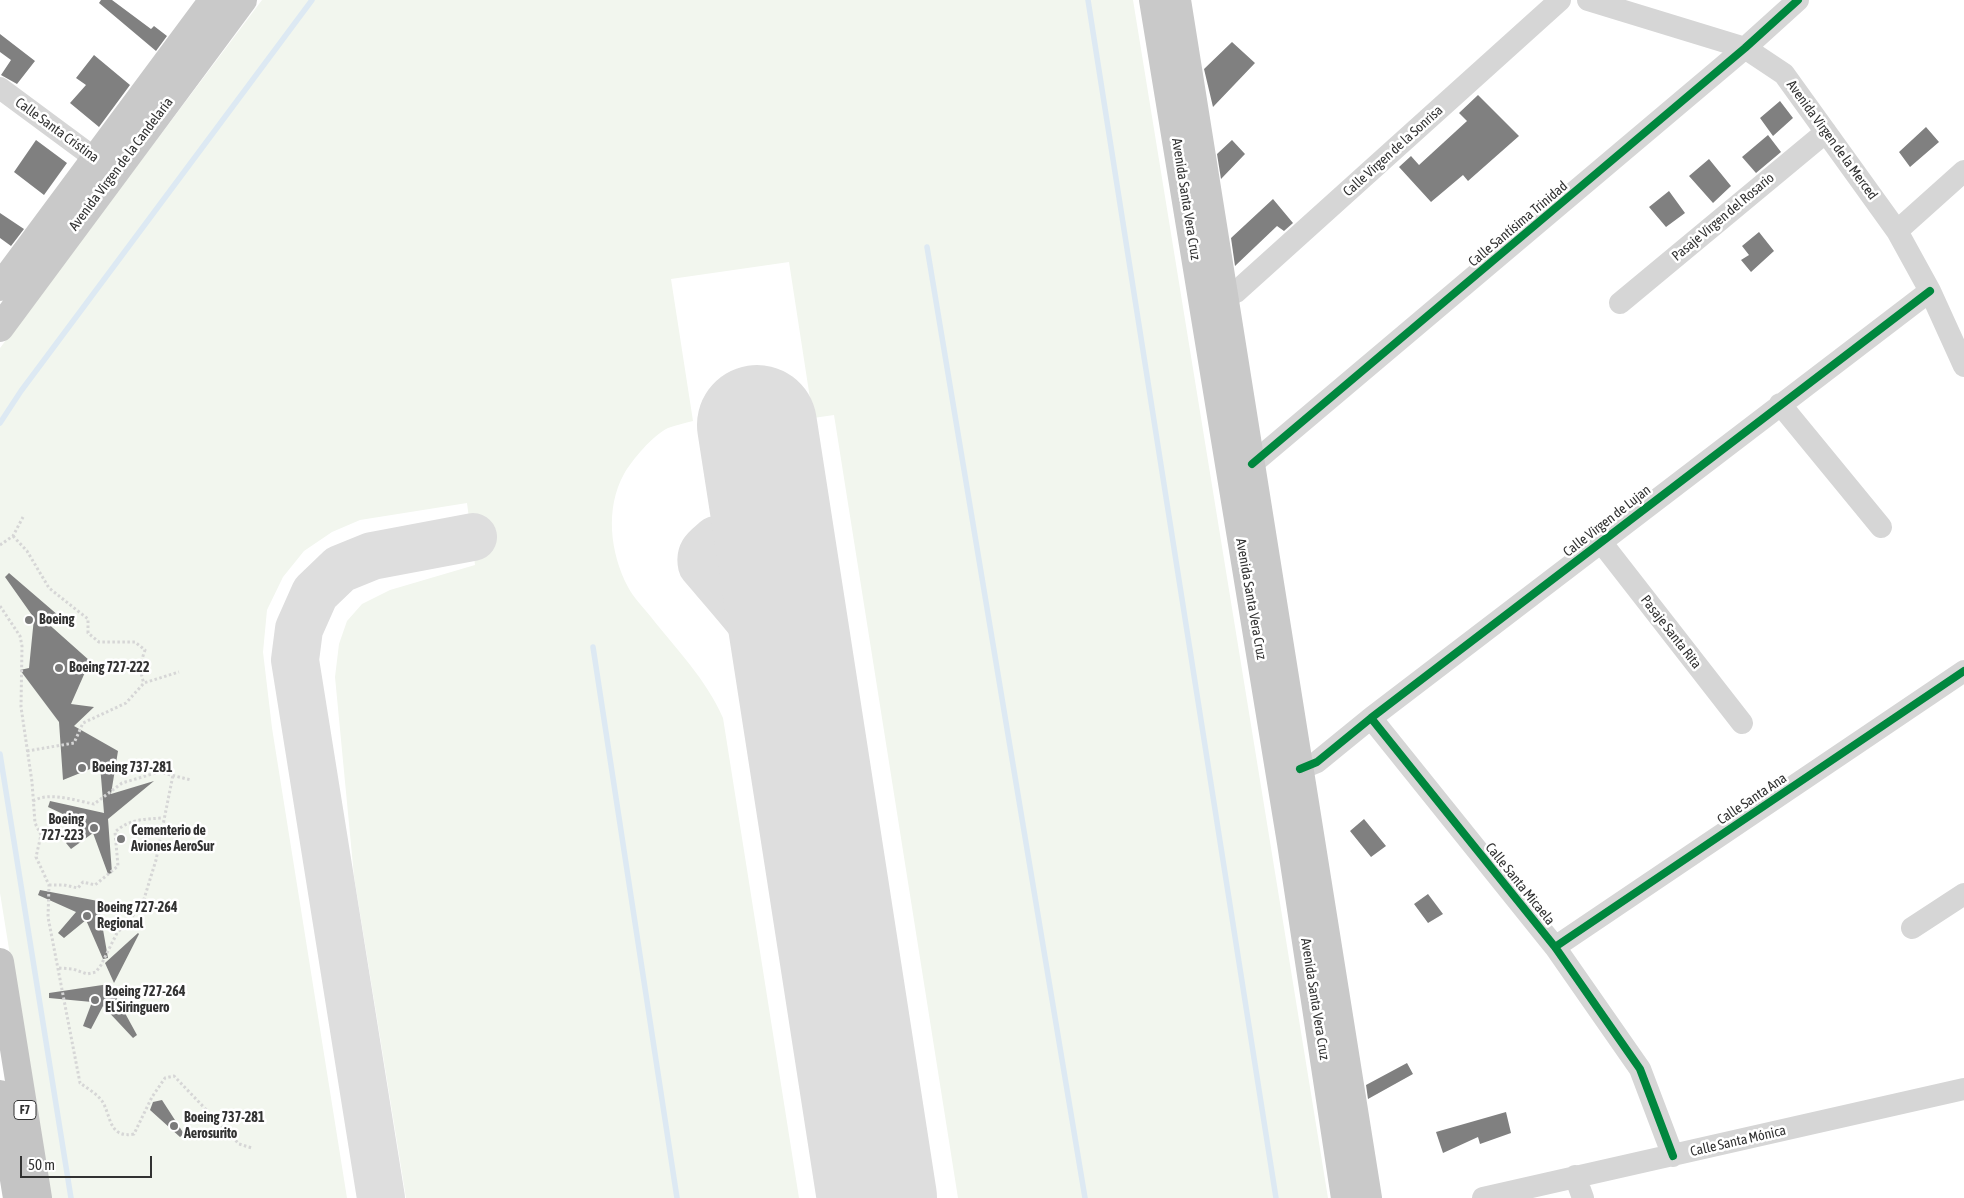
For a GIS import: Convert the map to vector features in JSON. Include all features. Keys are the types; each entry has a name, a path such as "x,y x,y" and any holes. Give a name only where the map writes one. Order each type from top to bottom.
{"highway":[{"name":"F7","path":"0,963 5,1022 38,1198"},
{"name":"F7","path":"0,1094 17,1198"}],"main road":[{"name":"Avenida Virgen de la Candelaria","path":"0,328 104,165 213,0"},
{"name":"Avenida Virgen de la Candelaria","path":"0,287 243,0"},
{"name":"Avenida Santa Vera Cruz","path":"1153,0 1289,834 1345,1198"},
{"name":"Avenida Santa Vera Cruz","path":"1177,0 1368,1198"}],"street":[{"name":"Calle Virgen de la Sonrisa","path":"1224,298 1236,292 1560,0"},
{"name":"Avenida Virgen de la Merced","path":"1588,0 1745,48 1784,74 1897,231 1930,291 1964,366"},
{"name":"Calle Santísima Trinidad","path":"1252,464 1745,48 1798,0"},
{"name":"Calle Santa Cristina","path":"0,88 104,165"},
{"name":"Pasaje Virgen del Rosario","path":"1620,303 1826,132"},
{"path":"1897,231 1964,171"},
{"name":"Calle Virgen de Lujan","path":"1300,769 1317,762 1371,718 1930,291"},
{"path":"1780,404 1881,527"},
{"name":"Pasaje Santa Rita","path":"1601,542 1742,723"},
{"name":"Calle Santa Ana","path":"1555,947 1964,671"},
{"name":"Calle Santa Micaela","path":"1371,718 1555,947 1640,1069 1673,1156"},
{"path":"1912,928 1964,894"},
{"name":"Calle Santa Mónica","path":"1483,1198 1964,1089"},
{"path":"1575,1176 1583,1198"}],"path":[{"path":"0,544 13,536 23,517"},
{"path":"13,536 27,551 49,588 88,619 88,633 99,642 135,642 145,650 141,663 144,683"},
{"path":"0,606 20,636 22,646 21,707 32,782 35,822 42,835 36,857 49,885 48,917 80,1083 102,1101 107,1115 116,1130 127,1136 134,1134 152,1097 165,1078 174,1076 239,1144 252,1148"},
{"path":"27,751 74,743 82,723 126,703 144,683 179,672"},
{"path":"33,802 39,798 64,798 94,804 122,783 159,772 191,780"},
{"path":"59,968 73,969 87,974 96,972 117,933 132,917 144,899 156,860 173,775"},
{"path":"49,885 64,885 78,888 83,882 94,885 118,866 115,832 123,824 139,820 163,818"}],"shaded area":[{"path":"262,0 1133,0 1328,1198 958,1198 834,415 813,418 789,262 671,279 693,421 662,431 643,448 632,462 618,487 614,501 612,530 617,560 630,591 700,678 723,718 799,1198 406,1198 354,876 335,677 339,644 347,621 362,604 390,590 475,565 467,503 360,520 332,532 304,551 283,577 267,610 263,652 272,728 347,1198 49,1198 0,893 0,348"}],"building":[{"path":"101,0 112,0 151,29 154,26 167,36 156,51 99,3"},
{"path":"0,34 35,61 17,84 1,75 11,60 0,52"},
{"path":"1232,42 1255,63 1213,107 1204,69"},
{"path":"94,55 130,85 99,127 70,103 86,85 76,78"},
{"path":"1478,95 1519,136 1468,181 1463,175 1431,202 1399,167 1411,156 1419,165 1467,121 1459,113"},
{"path":"1780,101 1793,118 1773,136 1760,118"},
{"path":"1926,127 1939,142 1910,167 1899,152"},
{"path":"1768,135 1781,152 1756,173 1742,157"},
{"path":"36,140 67,163 44,195 14,172"},
{"path":"1232,140 1245,154 1221,179 1217,154"},
{"path":"1709,159 1731,186 1713,203 1689,176"},
{"path":"1669,191 1685,213 1666,227 1649,207"},
{"path":"1273,199 1293,223 1284,231 1277,226 1235,266 1231,238"},
{"path":"0,213 24,229 11,246 0,238"},
{"path":"1759,232 1774,251 1751,272 1741,260 1749,255 1742,246"},
{"path":"9,573 59,616 44,620 90,661 71,704 94,707 74,726 118,751 111,794 154,781 108,819 112,873 108,874 93,833 71,849 66,843 84,824 48,807 50,801 104,813 100,765 63,780 59,722 20,670 29,668 34,618 5,577"},
{"path":"1364,819 1386,846 1371,857 1350,831"},
{"name":"Boeing 727-264 Regional","path":"40,890 98,901 108,958 103,959 86,920 64,938 58,933 76,912 38,895"},
{"path":"1428,894 1443,914 1428,923 1414,904"},
{"path":"139,934 114,983 105,963"},
{"name":"Boeing 727-264 El Siringuero","path":"109,984 137,1035 133,1038 103,1006 91,1029 83,1026 92,1002 49,998 49,993"},
{"path":"1407,1063 1413,1074 1368,1099 1366,1085"},
{"path":"162,1100 184,1134 180,1137 150,1110 153,1102"},
{"path":"1506,1112 1511,1133 1480,1144 1478,1137 1443,1153 1436,1132"}],"waterway":[{"path":"0,423 21,391 312,0"},
{"path":"1088,0 1276,1198"},
{"path":"927,247 1085,1198"},
{"path":"593,647 677,1198"},
{"path":"0,754 71,1198"}],"taxiway":[{"path":"381,1198 295,660 299,629 315,593 340,569 372,556 473,537"},
{"path":"716,540 703,553 702,565 766,642 799,693"}],"runway":[{"path":"757,425 877,1198"}],"cycle path":[{"path":"1252,464 1745,48 1798,0"},
{"path":"1300,769 1317,762 1371,718 1930,291"},
{"path":"1555,947 1964,671"},
{"path":"1371,718 1555,947 1640,1069 1673,1156"}],"place":[{"name":"Boeing","path":"29,620"},
{"name":"Boeing 727-222","path":"59,668"},
{"name":"Boeing 737-281","path":"82,768"},
{"name":"Boeing 727-223","path":"94,828"},
{"name":"Cementerio de Aviones AeroSur","path":"121,839"},
{"name":"Boeing 727-264 Regional","path":"87,916"},
{"name":"Boeing 727-264 El Siringuero","path":"95,1000"},
{"name":"Boeing 737-281 Aerosurito","path":"174,1126"}]}
